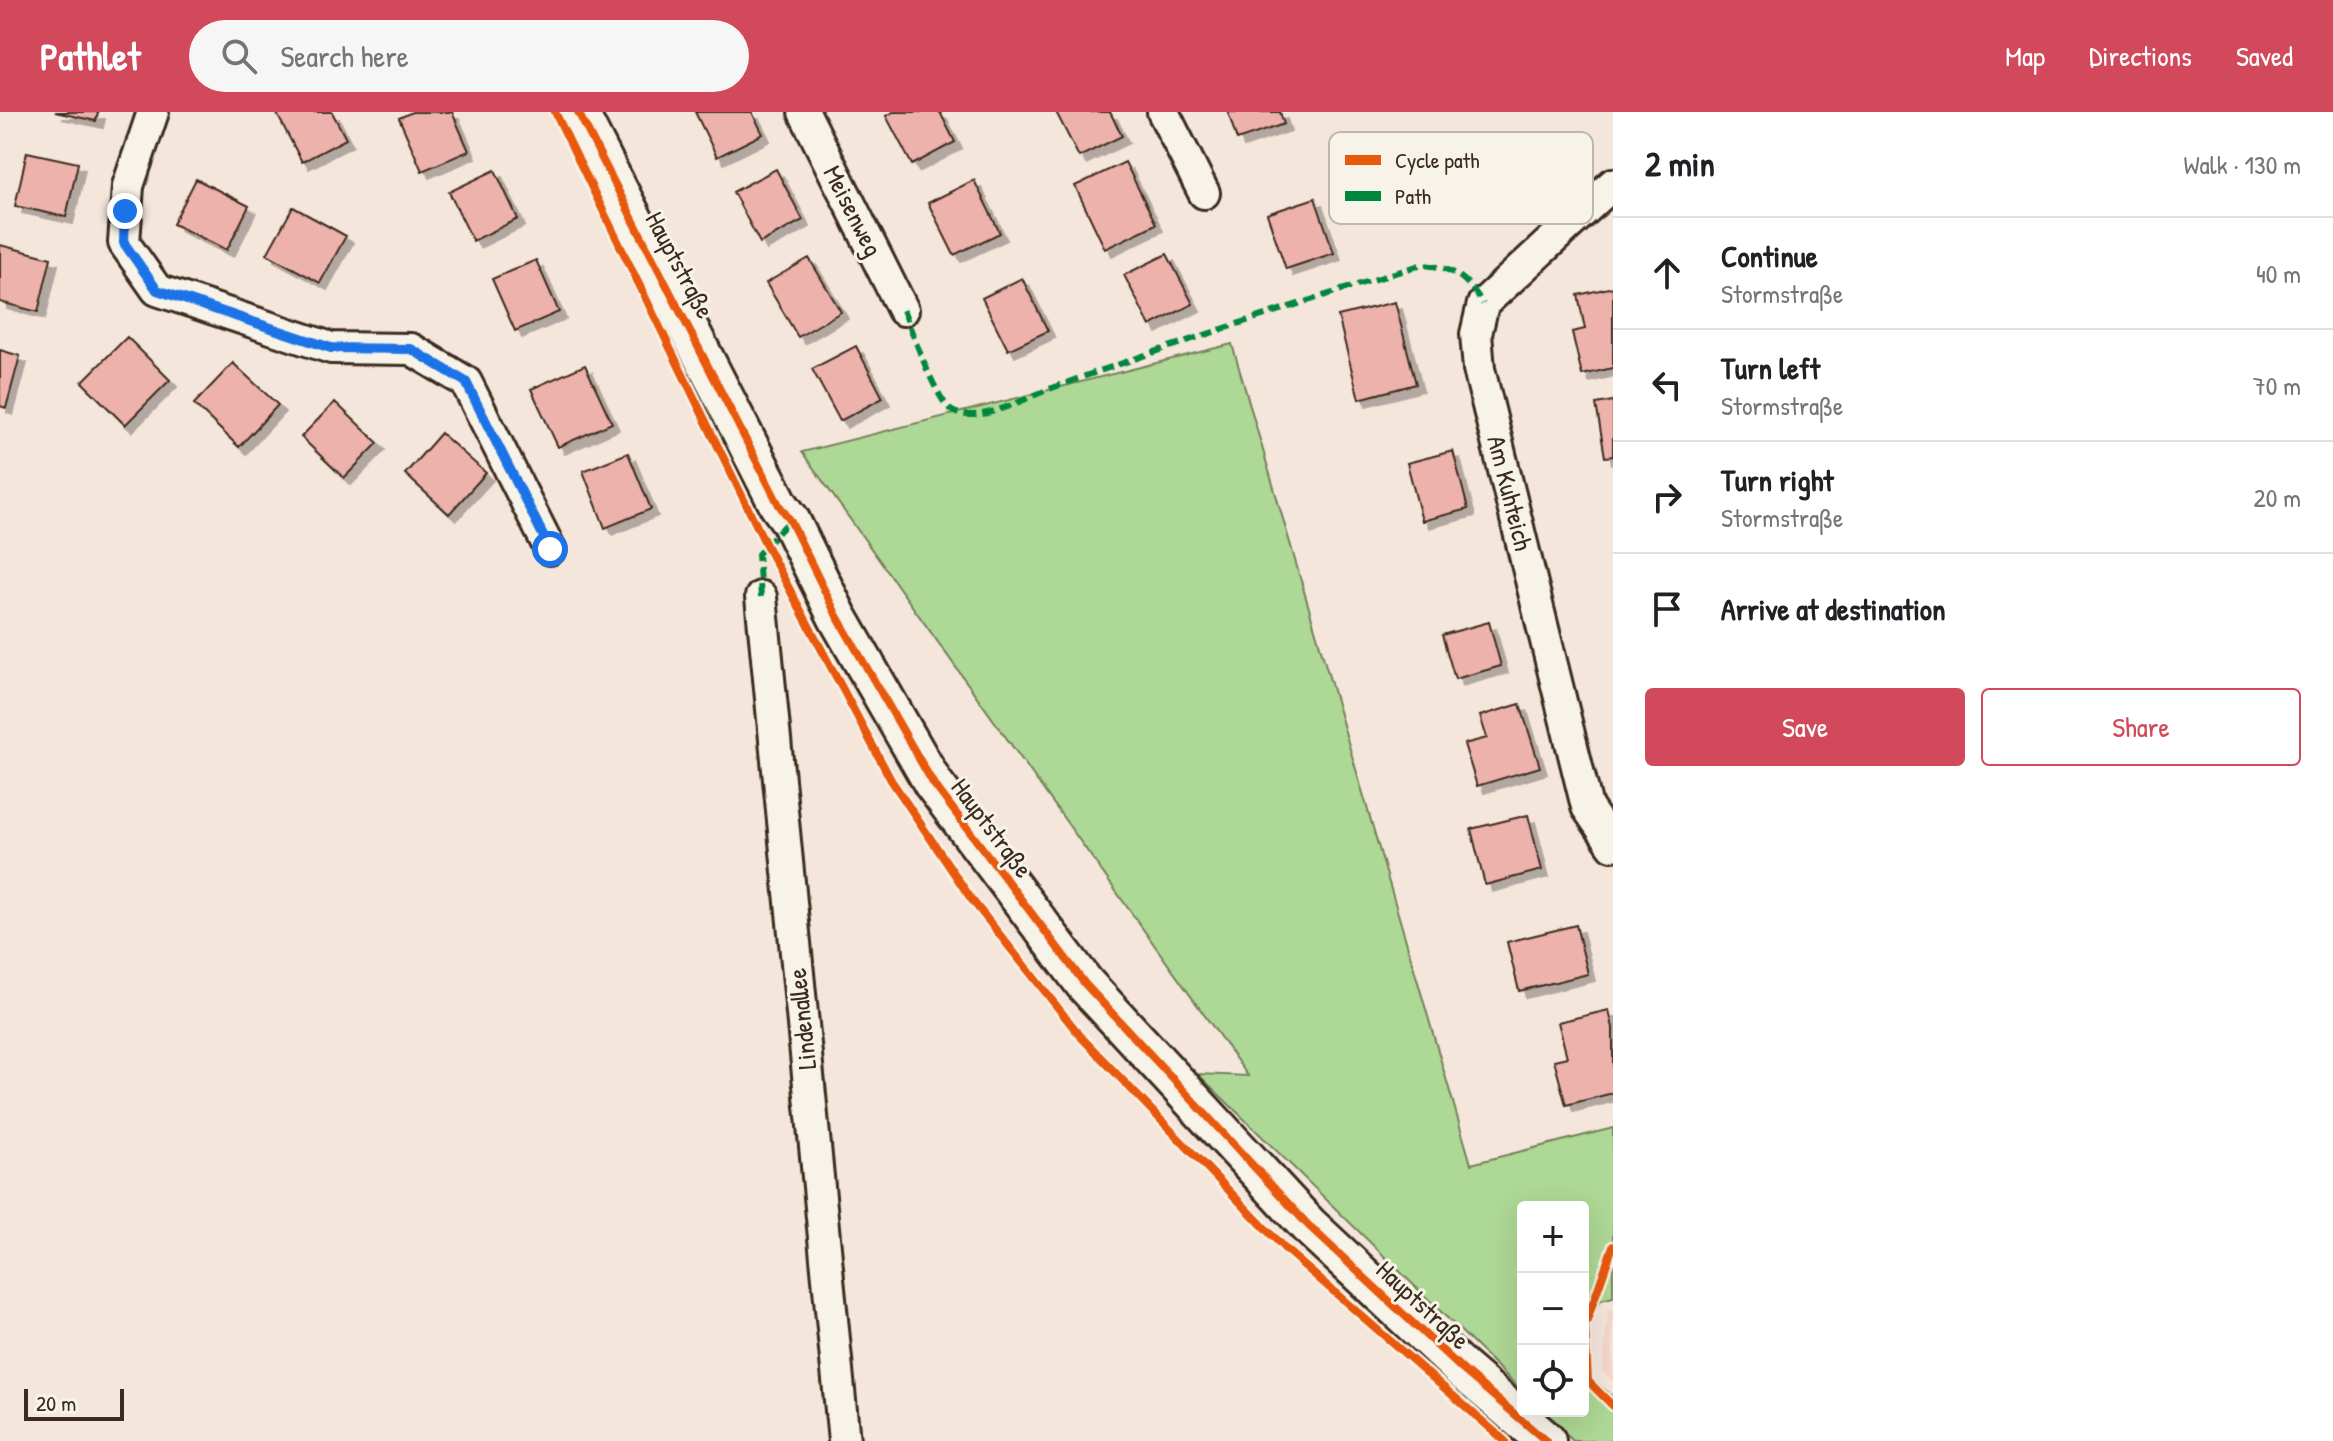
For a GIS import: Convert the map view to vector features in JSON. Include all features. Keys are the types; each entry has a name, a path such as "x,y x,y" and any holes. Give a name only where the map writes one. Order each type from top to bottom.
{"street":[{"path":"153,112 128,186 124,243 157,290 331,348 411,349 466,382 550,549"},
{"name":"Hauptstraße","path":"578,112 837,616 933,783 1085,984 1308,1225 1463,1370 1546,1441"},
{"name":"Meisenweg","path":"804,112 903,310"},
{"path":"1163,112 1204,193"},
{"name":"Am Kuhteich","path":"1593,202 1613,184"},
{"name":"Am Kuhteich","path":"1570,224 1483,304 1476,334 1479,369 1587,807 1613,845"},
{"name":"Lindenallee","path":"761,597 844,1441"}],"shaded area":[{"path":"1613,1310 1613,1381 1602,1371 1608,1311"}],"green space":[{"path":"1232,344 1471,1164 1613,1128 1613,1297 1601,1300 1589,1322 1589,1201 1517,1201 1517,1386 1198,1074 1248,1076 802,452"},
{"path":"1589,1375 1613,1397 1613,1441 1573,1441 1549,1417 1589,1417"}],"building":[{"path":"55,112 98,112 96,121"},
{"path":"276,112 332,112 346,139 302,162"},
{"path":"412,112 452,112 469,151 422,171 399,118"},
{"path":"695,112 752,112 763,134 717,157"},
{"path":"893,112 940,112 955,142 912,165 886,116"},
{"path":"1056,112 1110,112 1122,136 1079,157"},
{"path":"1228,112 1280,112 1284,124 1237,140"},
{"path":"27,152 78,163 66,217 15,206"},
{"path":"1125,162 1156,224 1105,249 1075,186"},
{"path":"776,169 803,220 760,243 733,192"},
{"path":"495,170 518,219 473,241 449,192"},
{"path":"196,179 249,206 227,250 173,224"},
{"path":"974,180 1000,233 954,255 928,203"},
{"path":"1315,198 1334,253 1286,269 1267,214"},
{"path":"293,207 346,236 320,283 267,254"},
{"path":"0,245 51,258 38,312 0,302"},
{"path":"1167,254 1193,304 1150,326 1124,275"},
{"path":"809,258 841,312 798,337 766,283"},
{"path":"536,260 559,312 515,331 492,279"},
{"path":"1022,278 1048,331 1008,350 982,298"},
{"path":"1613,287 1613,368 1582,375 1572,332 1585,329 1578,295"},
{"path":"1395,302 1416,384 1359,399 1338,316"},
{"path":"127,337 170,380 125,425 82,382"},
{"path":"856,346 883,398 840,421 812,369"},
{"path":"0,350 20,356 6,408 0,406"},
{"path":"233,363 278,405 239,447 194,404"},
{"path":"585,365 612,423 558,447 531,389"},
{"path":"1613,401 1613,456 1605,457 1596,404"},
{"path":"335,402 378,443 344,478 301,437"},
{"path":"441,433 486,473 449,514 405,474"},
{"path":"1453,451 1468,509 1422,521 1407,463"},
{"path":"628,453 651,509 605,528 583,471"},
{"path":"1489,622 1501,666 1455,679 1442,635"},
{"path":"1520,704 1540,767 1477,786 1464,744 1487,738 1480,716"},
{"path":"1528,815 1542,870 1485,885 1471,829"},
{"path":"1576,925 1588,974 1519,991 1507,942"},
{"path":"1609,1010 1613,1028 1613,1093 1566,1105 1554,1060 1567,1057 1558,1022"}],"marked path":[{"path":"903,310 933,382 947,406 954,412 977,415 1190,340 1420,265 1441,268 1457,275 1483,304"},
{"path":"761,597 758,554 790,520"}],"cycle path":[{"path":"555,112 766,545 891,780 972,900 1082,1038 1285,1249 1505,1441"},
{"path":"578,112 837,616 933,783 1085,984 1308,1225 1463,1370 1546,1441"},
{"path":"1613,1246 1585,1326 1588,1381 1613,1406"}],"route":[{"path":"125,211 124,243 157,290 331,348 411,349 466,382 550,549"}]}
